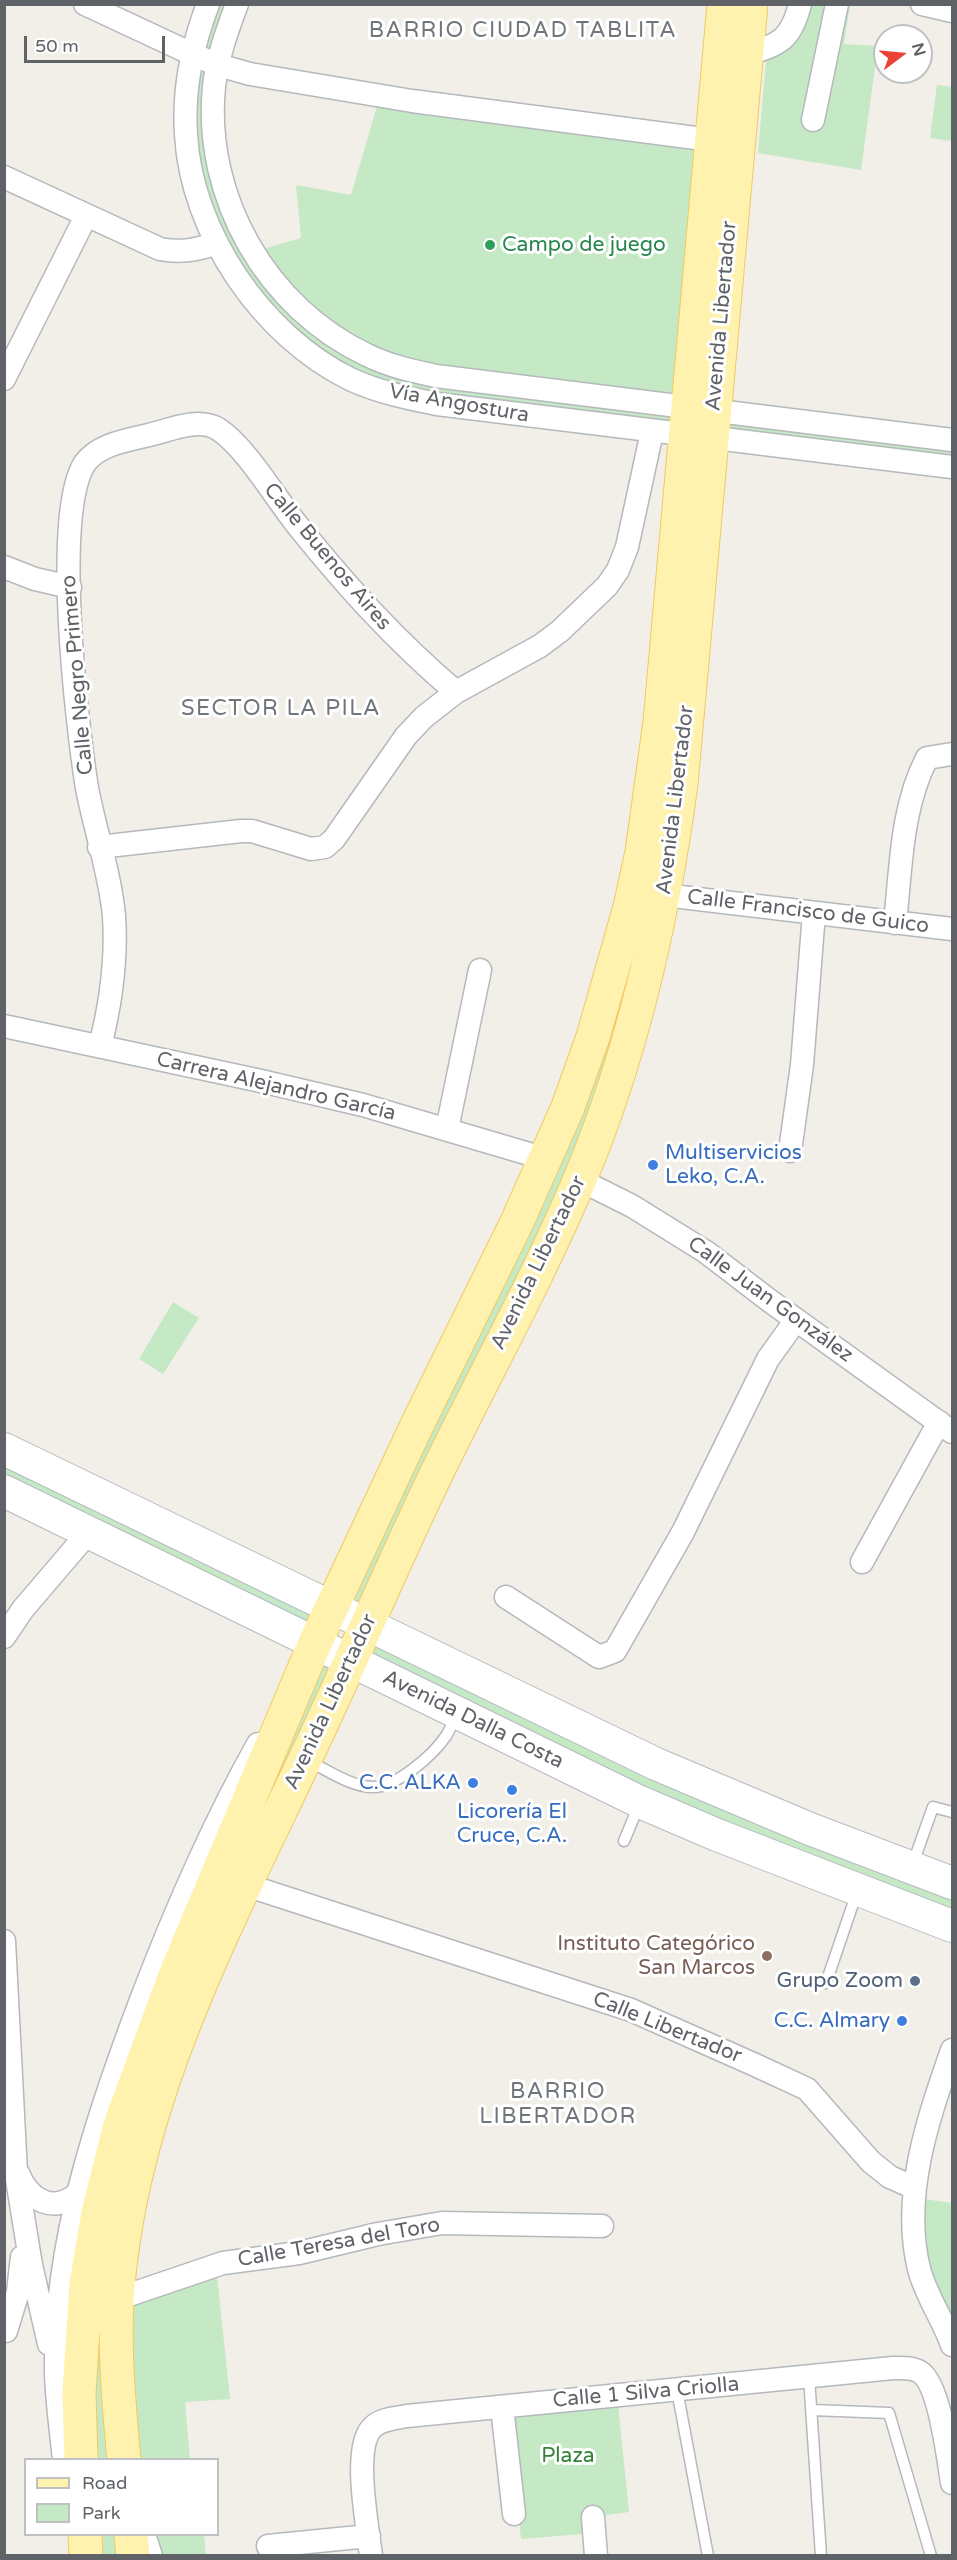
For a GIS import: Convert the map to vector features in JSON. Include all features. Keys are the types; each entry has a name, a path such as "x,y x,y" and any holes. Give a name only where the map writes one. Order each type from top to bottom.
{"main road":[{"name":"Avenida Libertador","path":"123,2458 117,2372 117,2299 133,2184 147,2130 194,2001 246,1885 428,1492 580,1180 599,1131 639,1008 664,895 681,784 711,140 724,4"},
{"name":"Avenida Libertador","path":"81,2458 79,2393 86,2284 98,2213 120,2125 176,1973 315,1643 546,1159 568,1107 593,1037 630,906 642,852 660,722 751,4"},
{"path":"85,2536 86,2556"}],"street":[{"path":"85,4 192,54 218,65 250,74 412,100 711,140"},
{"name":"Vía Angostura","path":"208,4 192,54 186,106 186,135 196,188 217,243 243,287 276,324 324,363 347,377 372,388 437,404 652,432 699,423 952,440"},
{"name":"Vía Angostura","path":"237,4 221,49 214,87 215,142 221,172 238,223 257,260 289,300 328,333 367,355 436,376 952,467"},
{"path":"746,55 767,48 784,38 795,24 800,4"},
{"path":"813,120 837,4"},
{"path":"922,4 952,11"},
{"path":"4,177 160,249 176,252 190,251 217,243"},
{"path":"6,374 86,216"},
{"name":"Calle Negro Primero","path":"100,1046 113,985 115,947 111,896 99,847 79,729 68,557 71,520 79,476 86,462 112,444 201,423"},
{"name":"Calle Buenos Aires","path":"201,423 209,425 228,437 354,596 417,658 456,692"},
{"path":"99,847 252,831 305,847 318,849 325,847 334,839 406,736 423,717 456,692 540,646 560,631 607,586 618,570 627,547 652,432"},
{"path":"4,567 35,579 70,586"},
{"path":"895,923 906,822 914,789 927,758 952,754"},
{"name":"Calle Francisco de Guico","path":"664,895 952,930"},
{"path":"790,1151 802,1065 814,913"},
{"path":"447,1129 480,970"},
{"name":"Carrera Alejandro García","path":"4,1026 284,1086 447,1129 546,1159"},
{"name":"Calle Juan González","path":"580,1180 673,1230 946,1427"},
{"path":"506,1597 599,1657 615,1651 683,1532 768,1359 796,1320"},
{"path":"862,1562 946,1427"},
{"name":"Avenida Dalla Costa","path":"4,1449 656,1764 810,1829 952,1883"},
{"name":"Avenida Dalla Costa","path":"4,1491 640,1802 717,1835 952,1926"},
{"path":"4,1637 23,1609 88,1533"},
{"name":"Avenida Libertador","path":"64,2458 56,2375 58,2322 68,2244 95,2127 113,2070 182,1896 216,1822 315,1643"},
{"name":"Calle Libertador","path":"246,1885 631,2010 771,2072 807,2089 821,2102 871,2162 890,2177 915,2188"},
{"path":"4,1941 15,2165 38,2294 56,2375"},
{"path":"952,2050 928,2128 915,2188 913,2221 915,2249 926,2290 946,2316 952,2345"},
{"path":"15,2165 29,2194 46,2203 65,2202 79,2192"},
{"path":"5,2332 18,2292 24,2222"},
{"name":"Calle Teresa del Toro","path":"117,2299 223,2263 299,2253 378,2234 442,2223 602,2226"},
{"path":"5,2332 38,2294 68,2244"},
{"name":"Calle 1 Silva Criolla","path":"370,2546 364,2442 372,2427 406,2416 892,2368 915,2369 927,2377 935,2398 952,2483"},
{"path":"502,2407 514,2514"},
{"path":"593,2517 596,2556"},
{"path":"73,2536 75,2556"},
{"path":"268,2546 370,2546"}],"lane":[{"path":"305,1759 355,1784 373,1787 387,1784 401,1778 417,1765 446,1736 458,1712"},
{"path":"624,1841 640,1802"},
{"path":"912,1867 933,1807 952,1812"},
{"path":"826,1983 858,1890"},
{"path":"809,2377 821,2556"},
{"path":"677,2390 708,2556"},
{"path":"812,2410 889,2413 931,2556"}],"green space":[{"path":"208,5 237,5 218,68 215,130 218,160 226,191 253,252 301,238 296,185 351,195 380,96 711,140 724,5 751,5 713,411 688,408 686,435 710,439 681,784 664,895 638,1008 599,1130 564,1215 428,1492 368,1624 656,1764 810,1829 952,1883 952,1926 717,1835 641,1802 351,1661 367,1624 332,1607 417,1425 517,1222 568,1107 593,1037 630,907 652,789 685,436 421,402 372,388 336,371 302,348 271,319 244,286 221,250 203,212 191,173 186,133 188,84 193,52"},
{"path":"800,5 850,5 844,44 873,46 873,82 861,170 758,153 767,48"},
{"path":"937,85 952,87 952,141 930,138"},
{"path":"713,411 952,440 952,467 710,439"},
{"path":"173,1302 199,1318 163,1374 139,1359"},
{"path":"4,1449 332,1607 315,1643 351,1661 266,1841 192,2006 159,2093 141,2153 124,2239 119,2299 216,2266 230,2399 185,2402 190,2458 64,2458 58,2392 57,2341 67,2243 96,2125 137,2009 172,1921 222,1809 314,1643 5,1491","holes":["118,2309 120,2408 117,2352"]},
{"path":"916,2198 952,2203 952,2313 942,2317 928,2289"},
{"name":"Plaza","path":"617,2395 629,2512 593,2517 594,2533 521,2539 508,2406"},
{"path":"73,2536 204,2536 206,2555 76,2555"}],"place":[{"name":"Campo de juego","path":"490,245"},
{"name":"Multiservicios Leko, C.A.","path":"653,1165"},
{"name":"C.C. ALKA","path":"473,1783"},
{"name":"Licorería El Cruce, C.A.","path":"512,1790"},
{"name":"Instituto Categórico San Marcos","path":"767,1956"},
{"name":"Grupo Zoom","path":"915,1981"},
{"name":"C.C. Almary","path":"902,2021"}],"district":[{"name":"BARRIO CIUDAD TABLITA","path":"523,31"},
{"name":"SECTOR LA PILA","path":"281,709"},
{"name":"BARRIO LIBERTADOR","path":"558,2104"}]}
